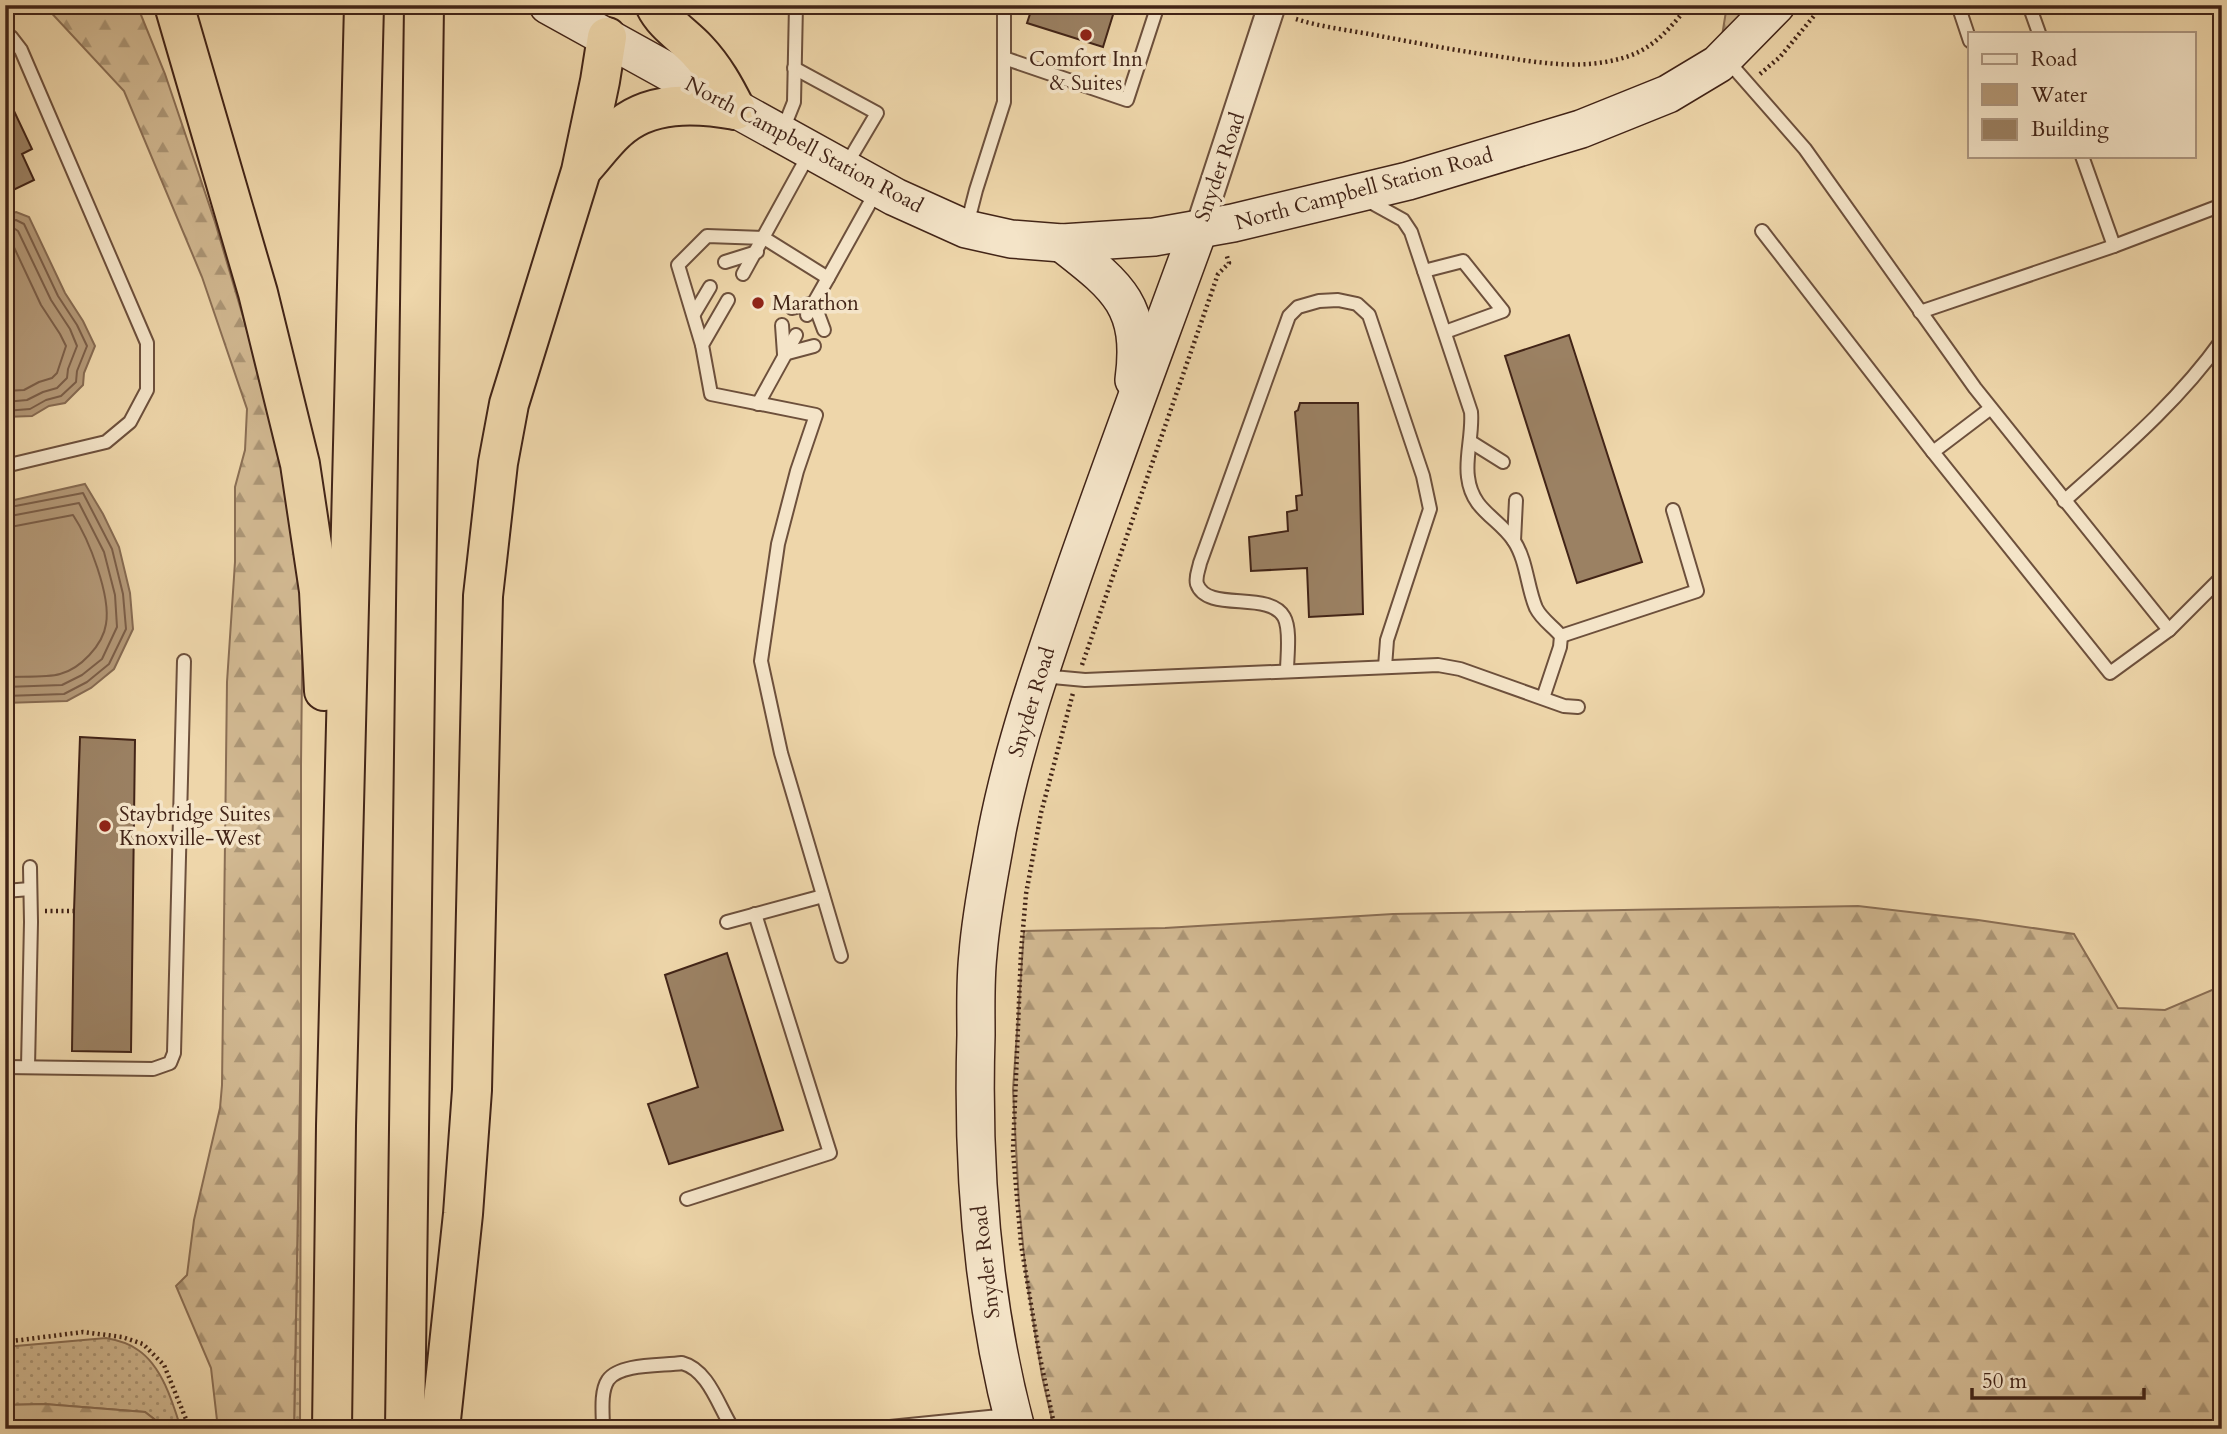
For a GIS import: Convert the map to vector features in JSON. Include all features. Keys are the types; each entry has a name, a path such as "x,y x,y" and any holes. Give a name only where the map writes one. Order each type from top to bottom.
{"highway":[{"path":"174,5 258,293 300,464 319,591 340,985"},
{"path":"332,1429 364,5"},
{"path":"405,1429 424,5"},
{"path":"655,5 673,29 695,47 709,64 736,110"},
{"path":"440,1429 463,1214 472,1090 483,596 498,463 509,404 580,171 607,37"},
{"path":"580,171 630,119 674,106 692,105 736,110"}],"street":[{"name":"North Campbell Station Road","path":"548,5 878,188 966,229 1011,239 1062,243 1154,237 1212,241 1357,194 1581,130 1668,94 1718,64 1776,5"},
{"name":"Snyder Road","path":"1014,1422 1001,1372 988,1290 978,1187 975,1072 978,954 998,830 1038,676 1130,413 1212,241 1272,5"},
{"path":"1062,243 1113,285 1128,307 1137,345 1130,413"}],"lane":[{"path":"743,274 764,238 796,142 796,5"},
{"path":"966,229 1004,102 1004,5"},
{"path":"1004,58 1127,100 1158,5"},
{"path":"1958,5 1968,35"},
{"path":"2029,5 2039,32"},
{"path":"5,34 11,37 21,50 147,343 147,390 130,422 106,442 5,466"},
{"path":"1725,57 1805,149 1920,313 1991,408 2169,630"},
{"path":"794,68 877,113 844,169"},
{"path":"2083,158 2114,246"},
{"path":"807,315 878,188"},
{"path":"1357,194 1403,220 1411,232 1471,412 1468,476 1473,494 1479,506 1514,541"},
{"path":"1920,313 2114,246 2222,205"},
{"path":"1762,231 1933,452 2110,673 2169,630 2222,577"},
{"path":"828,278 764,238 707,236 678,265 702,345 711,394 816,415 797,471 778,544 761,661 781,752 841,956"},
{"path":"725,262 757,252"},
{"path":"1422,267 1463,261 1503,311 1444,332"},
{"path":"694,314 709,288"},
{"path":"702,345 728,300"},
{"path":"1287,671 1287,629 1284,617 1266,604 1214,597 1202,592 1196,579 1289,316 1298,307 1319,301 1338,300 1357,304 1369,315 1429,497 1430,509 1387,640 1385,667"},
{"path":"792,308 814,303"},
{"path":"814,303 824,330"},
{"path":"782,325 784,354"},
{"path":"758,404 796,335"},
{"path":"2064,500 2158,417 2222,340"},
{"path":"784,354 814,346"},
{"path":"1933,452 1991,408"},
{"path":"1471,442 1503,462"},
{"path":"1516,500 1514,541 1536,608 1561,636"},
{"path":"1561,636 1697,591 1673,510"},
{"path":"1544,698 1561,636"},
{"path":"5,1068 153,1069 170,1063 174,1053 184,661"},
{"path":"1038,676 1077,679 1438,665 1460,669 1564,706 1578,707"},
{"path":"28,1067 32,922 30,867"},
{"path":"5,891 30,889"},
{"path":"727,922 823,896"},
{"path":"687,1199 830,1153 755,914"},
{"path":"603,1429 607,1381 617,1371 682,1363 704,1378 733,1429"},
{"path":"870,1429 1014,1422"}],"path":[{"path":"1296,19 1467,52 1581,66 1608,62 1652,45 1689,5"},
{"path":"1749,84 1780,57 1823,5"},
{"path":"1055,1429 1021,1244 1013,1151 1015,1068 1026,894 1041,813 1077,679 1214,287 1219,274 1229,262 1212,241"},
{"path":"5,1342 83,1332 122,1337 143,1344 164,1365 190,1429"}],"green space":[{"path":"44,5 137,5 165,74 215,222 276,428 303,585 301,1035 294,1429 218,1429 211,1368 176,1286 187,1275 194,1220 220,1108 222,1085 227,682 235,562 235,487 245,450 247,409 202,277 124,91"},
{"path":"1727,5 1758,5 1722,36"},
{"path":"1858,906 2074,934 2118,1008 2165,1010 2217,988 2222,981 2222,1429 1054,1429 1042,1376 1026,1275 1019,1204 1013,1090 1024,931 1165,928 1393,914"},
{"path":"301,1036 300,1429 294,1429"},
{"path":"106,1338 134,1348 154,1365 166,1386 181,1429 167,1429 145,1412 44,1404 5,1405 5,1347"},
{"path":"44,1404 145,1412 167,1429 46,1429 45,1422 5,1422 5,1405"}],"water":[{"path":"16,212 29,217 65,293 95,346 84,373 83,385 65,403 49,406 32,416 5,417 5,216"},
{"path":"85,484 119,547 130,593 133,629 114,669 91,688 67,701 5,703 5,502"},
{"path":"5,752 12,769 14,787 8,823 5,826"}],"building":[{"name":"Comfort Inn & Suites","path":"1033,5 1116,5 1103,47 1027,23"},
{"path":"5,92 32,149 22,154 34,180 5,194"},
{"path":"1569,335 1642,562 1577,583 1505,356"},
{"path":"1300,403 1358,403 1363,614 1309,617 1307,568 1251,571 1249,537 1288,531 1287,512 1297,510 1296,496 1302,495 1295,412"},
{"name":"Staybridge Suites Knoxville-West","path":"80,737 135,740 131,1052 72,1051"},
{"path":"727,953 783,1130 669,1164 648,1104 698,1087 665,975"}],"place":[{"name":"Comfort Inn & Suites","path":"1086,35"},
{"name":"Marathon","path":"758,303"},
{"name":"Staybridge Suites Knoxville-West","path":"105,826"}]}
